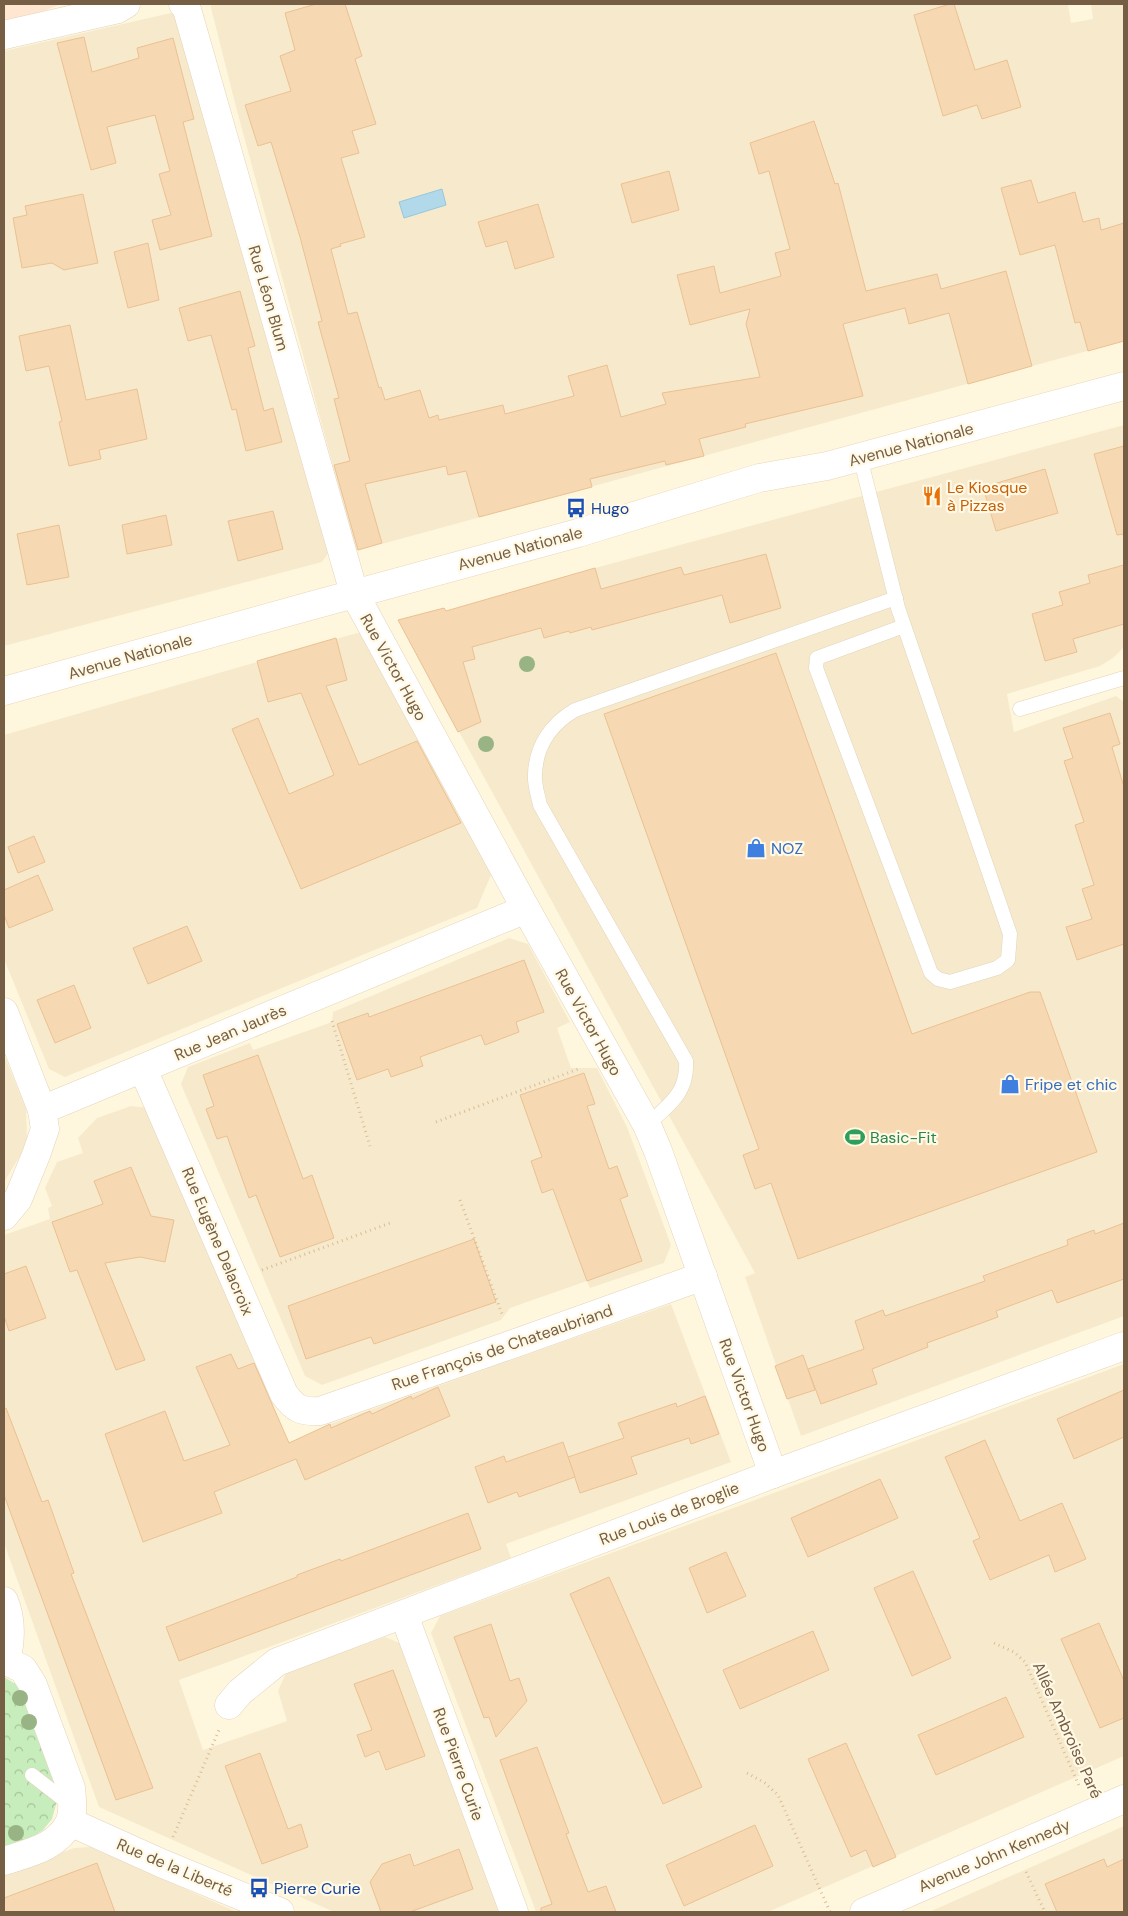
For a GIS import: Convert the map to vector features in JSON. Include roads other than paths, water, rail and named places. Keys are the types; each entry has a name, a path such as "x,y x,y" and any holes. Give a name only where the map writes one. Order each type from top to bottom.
{"street":[{"path":"4,35 118,9 126,4"},
{"name":"Rue Léon Blum","path":"183,4 186,6 354,594"},
{"name":"Avenue Nationale","path":"4,691 578,533 759,478 827,466 1124,386"},
{"name":"Rue Victor Hugo","path":"354,594 526,909 647,1125 658,1151 773,1474"},
{"name":"Rue Jean Jaurès","path":"42,1110 526,909"},
{"path":"4,1012 42,1110 45,1129 18,1199 4,1216"},
{"name":"Rue Eugène Delacroix","path":"143,1069 284,1394 291,1404 300,1409"},
{"name":"Rue François de Chateaubriand","path":"300,1409 308,1412 320,1411 703,1276"},
{"name":"Rue Louis de Broglie","path":"230,1705 240,1692 276,1662 773,1474 1124,1346"},
{"path":"4,1601 8,1612 11,1644 5,1661 23,1670 33,1685 71,1788 71,1814 58,1839 46,1846 4,1861"},
{"name":"Rue Pierre Curie","path":"404,1615 514,1912"},
{"name":"Avenue John Kennedy","path":"864,1912 1124,1799"},
{"name":"Rue de la Liberté","path":"71,1814 162,1863 280,1912"}],"lane":[{"path":"860,457 904,626 1010,934 1008,960 997,968 950,982 938,979 931,974 816,668 817,658 904,626"},
{"path":"647,1125 678,1096 687,1074 686,1061 540,805 535,775 540,747 549,731 562,717 575,710 896,598"},
{"path":"1020,710 1124,678"},
{"path":"32,1775 71,1814"}],"water":[{"path":"442,189 446,205 404,218 399,202"}],"place":[{"name":"Le Kiosque à Pizzas","path":"932,496"},
{"name":"Hugo","path":"576,508"},
{"name":"NOZ","path":"756,848"},
{"name":"Fripe et chic","path":"1010,1084"},
{"name":"Basic-Fit","path":"855,1137"},
{"name":"Pierre Curie","path":"259,1888"}]}
